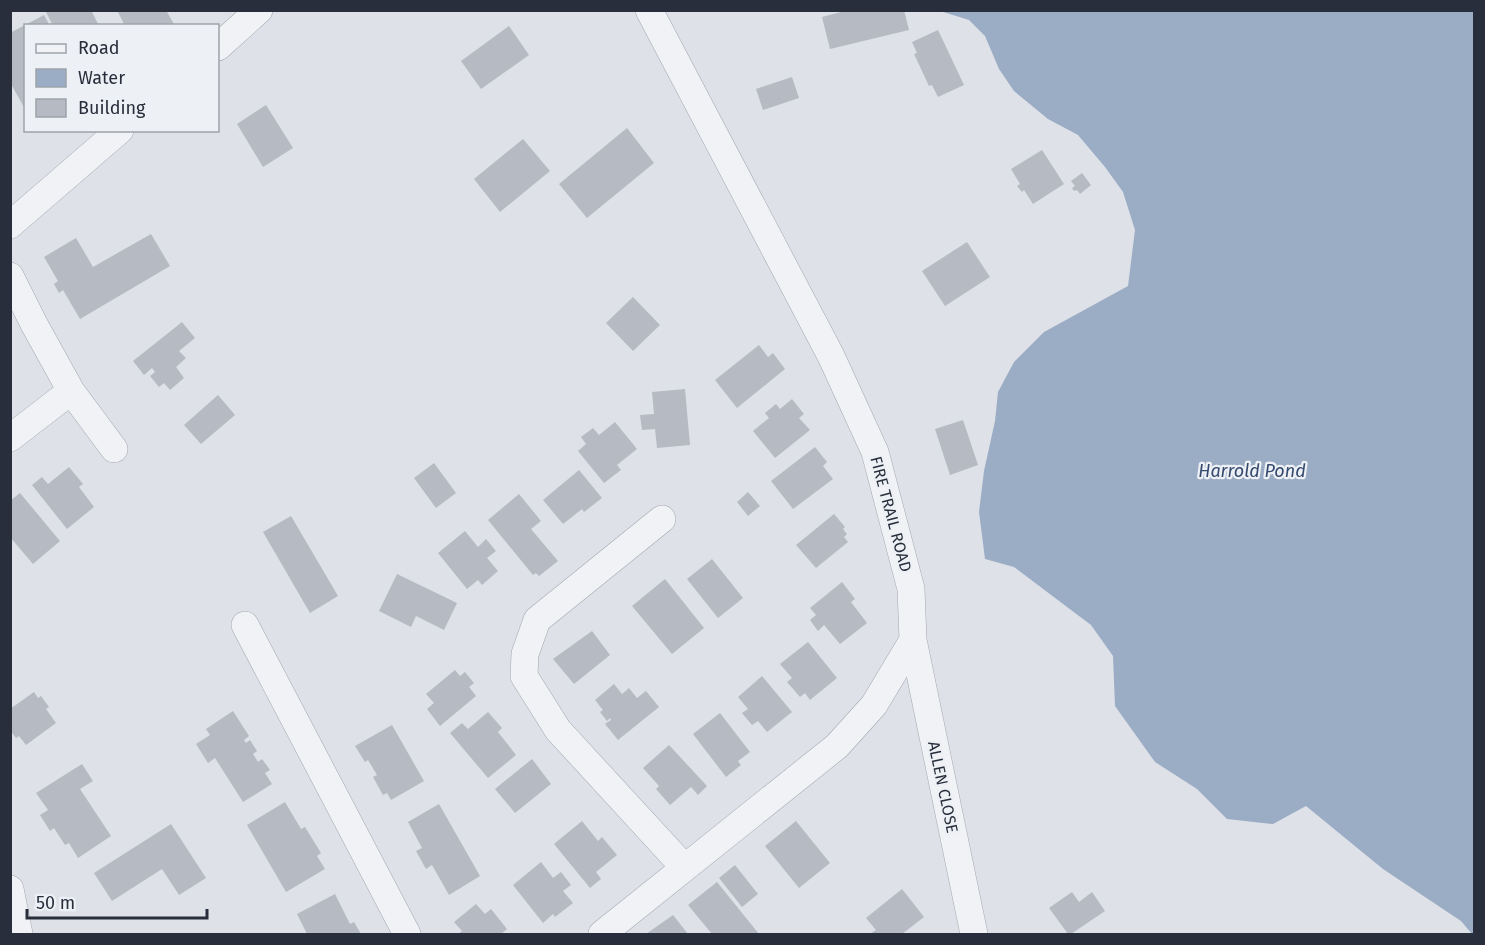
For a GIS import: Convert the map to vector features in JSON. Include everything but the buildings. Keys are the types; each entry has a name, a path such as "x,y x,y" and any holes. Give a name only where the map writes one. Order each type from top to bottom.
{"street":[{"path":"219,46 260,10"},
{"name":"FIRE TRAIL ROAD","path":"649,10 831,356 875,452 911,589 913,640"},
{"path":"10,225 118,132"},
{"path":"10,276 71,391 114,449"},
{"path":"10,438 71,391"},
{"path":"662,519 537,620 525,654 524,676 558,730 684,867"},
{"path":"245,625 407,934"},
{"path":"602,934 837,746 874,705 913,640"},
{"name":"ALLEN CLOSE","path":"913,640 974,934"},
{"path":"10,889 19,934"}],"water":[{"name":"Harrold Pond","path":"940,11 1474,11 1474,934 1461,921 1383,869 1306,806 1273,824 1227,819 1197,789 1155,762 1115,706 1113,656 1091,625 1014,567 985,559 979,512 998,392 1014,362 1044,332 1128,286 1135,230 1123,192 1078,135 1048,119 1014,91 999,69 985,36 969,20"}]}
